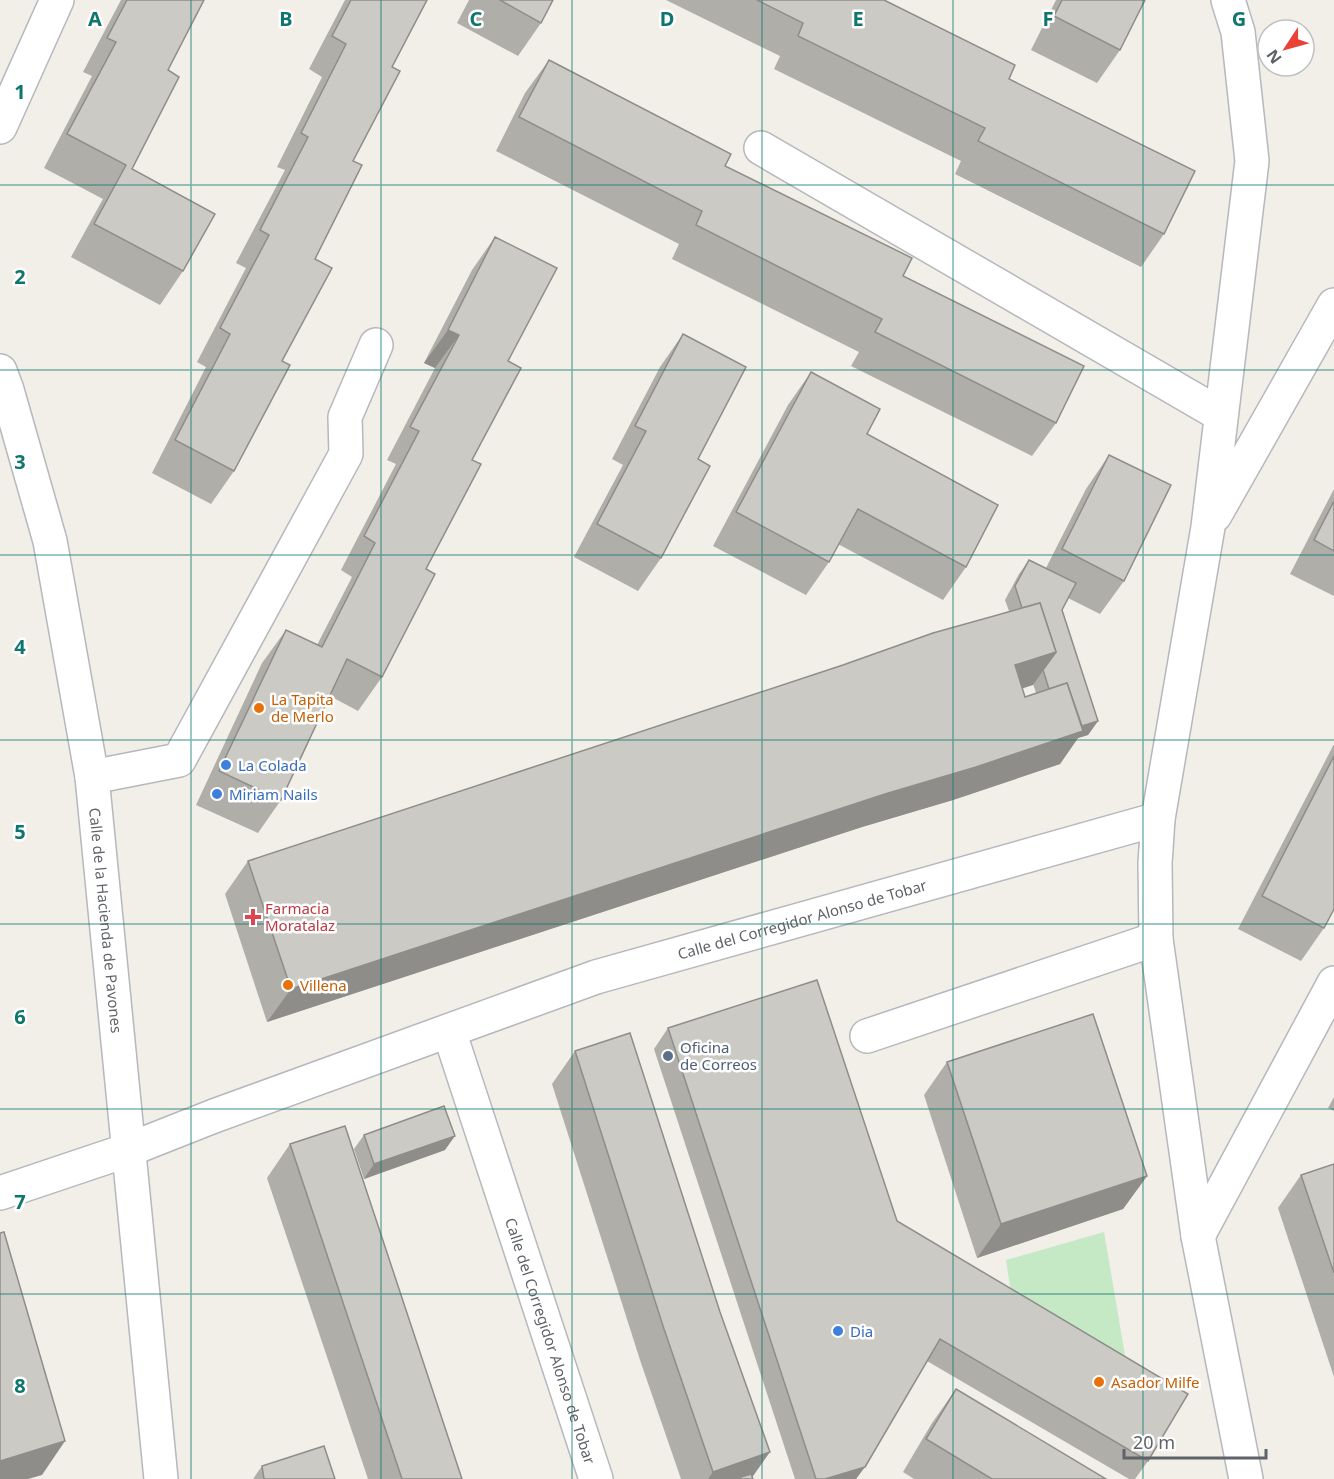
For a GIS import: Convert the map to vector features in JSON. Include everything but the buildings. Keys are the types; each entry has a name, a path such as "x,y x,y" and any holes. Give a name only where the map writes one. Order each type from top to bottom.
{"street":[{"path":"0,127 57,0"},
{"path":"1228,0 1238,32 1252,161 1208,527 1158,819 1155,863 1155,939 1198,1236 1246,1479"},
{"path":"761,148 1221,415"},
{"path":"1208,527 1334,305"},
{"path":"92,777 179,760 346,454 345,417 376,345"},
{"name":"Calle de la Hacienda de Pavones","path":"0,371 50,542 92,777 161,1479"},
{"name":"Calle del Corregidor Alonso de Tobar","path":"0,1193 128,1150 214,1116 596,977 1158,819"},
{"path":"867,1036 1155,939"},
{"path":"1198,1236 1334,983"},
{"name":"Calle del Corregidor Alonso de Tobar","path":"449,1031 596,1479"}],"green space":[{"path":"1104,1232 1127,1367 1012,1299 1006,1260"}],"place":[{"name":"La Tapita de Merlo","path":"259,708"},
{"name":"La Colada","path":"226,765"},
{"name":"Miriam Nails","path":"217,794"},
{"name":"Farmacia Moratalaz","path":"253,917"},
{"name":"Villena","path":"288,985"},
{"name":"Oficina de Correos","path":"668,1056"},
{"name":"Dia","path":"838,1331"},
{"name":"Asador Milfe","path":"1099,1382"}]}
